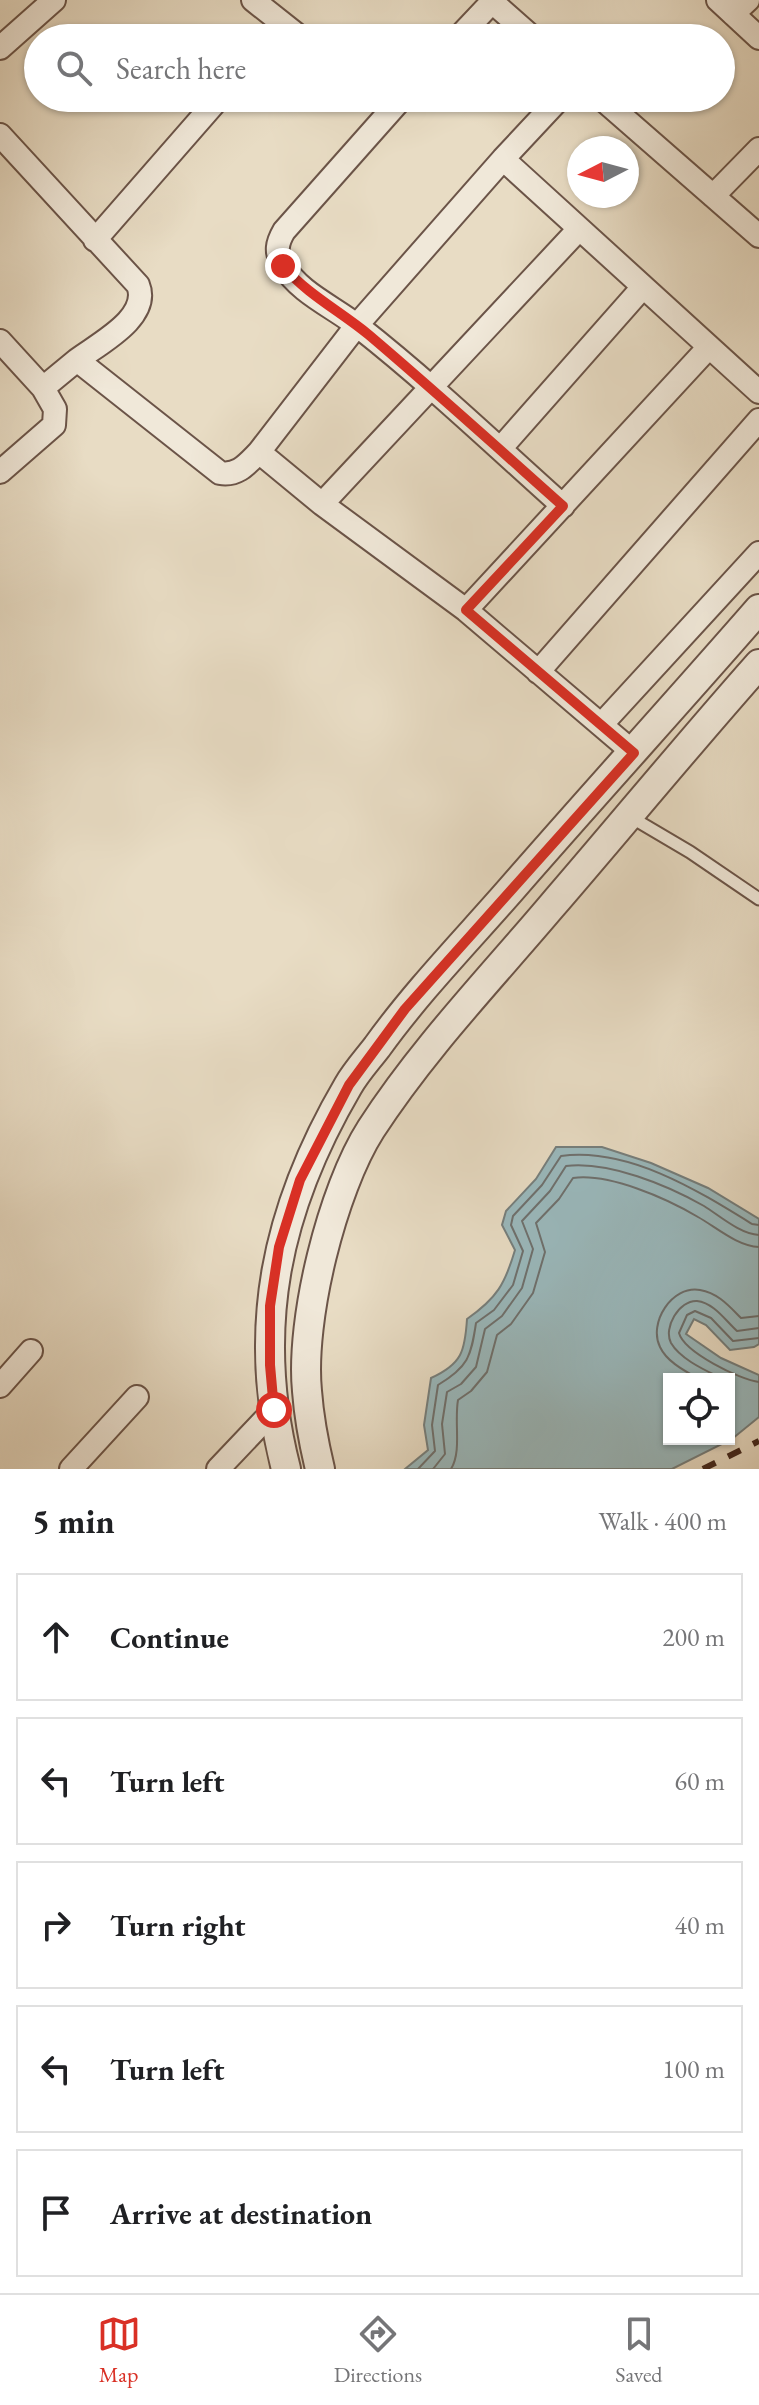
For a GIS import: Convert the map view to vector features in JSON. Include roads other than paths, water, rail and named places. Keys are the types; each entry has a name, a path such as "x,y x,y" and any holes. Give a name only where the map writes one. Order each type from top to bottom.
{"street":[{"path":"27,24 54,0"},
{"path":"253,0 277,24"},
{"path":"470,24 491,1 517,24"},
{"path":"733,5 759,38"},
{"path":"0,48 24,27"},
{"path":"95,240 207,112"},
{"path":"382,112 284,231 278,241 277,253 294,279 357,325 432,388 563,506"},
{"path":"77,360 220,473 230,475 237,472 259,452 357,325 547,112"},
{"path":"617,112 759,236"},
{"path":"0,135 138,285 142,294 134,317 43,388"},
{"path":"713,196 759,149"},
{"path":"503,159 759,392"},
{"path":"322,504 579,229"},
{"path":"500,449 643,287"},
{"path":"0,341 43,388 55,409 54,425 0,472"},
{"path":"466,610 709,347"},
{"path":"538,672 759,420"},
{"path":"259,452 322,504 466,610 634,753"},
{"path":"601,725 759,553"},
{"path":"286,1469 274,1410 270,1365 270,1306 279,1247 300,1180 349,1085 405,1009 759,609"},
{"path":"320,1469 306,1389 308,1336 316,1281 346,1179 369,1132 401,1086 759,664"},
{"path":"0,1386 31,1351"},
{"path":"71,1469 137,1397"},
{"path":"218,1469 274,1410"}],"lane":[{"path":"629,816 690,852 759,899"}],"water":[{"path":"556,1147 602,1147 651,1163 708,1188 759,1219 759,1344 730,1350 706,1325 694,1319 686,1334 721,1358 759,1375 759,1417 735,1437 735,1373 663,1373 663,1445 720,1445 672,1469 405,1469 428,1450 424,1425 431,1378 455,1362 463,1348 467,1319 493,1297 508,1272 515,1250 502,1225 506,1211 536,1179"}],"railway":[{"path":"703,1469 759,1441"}]}
